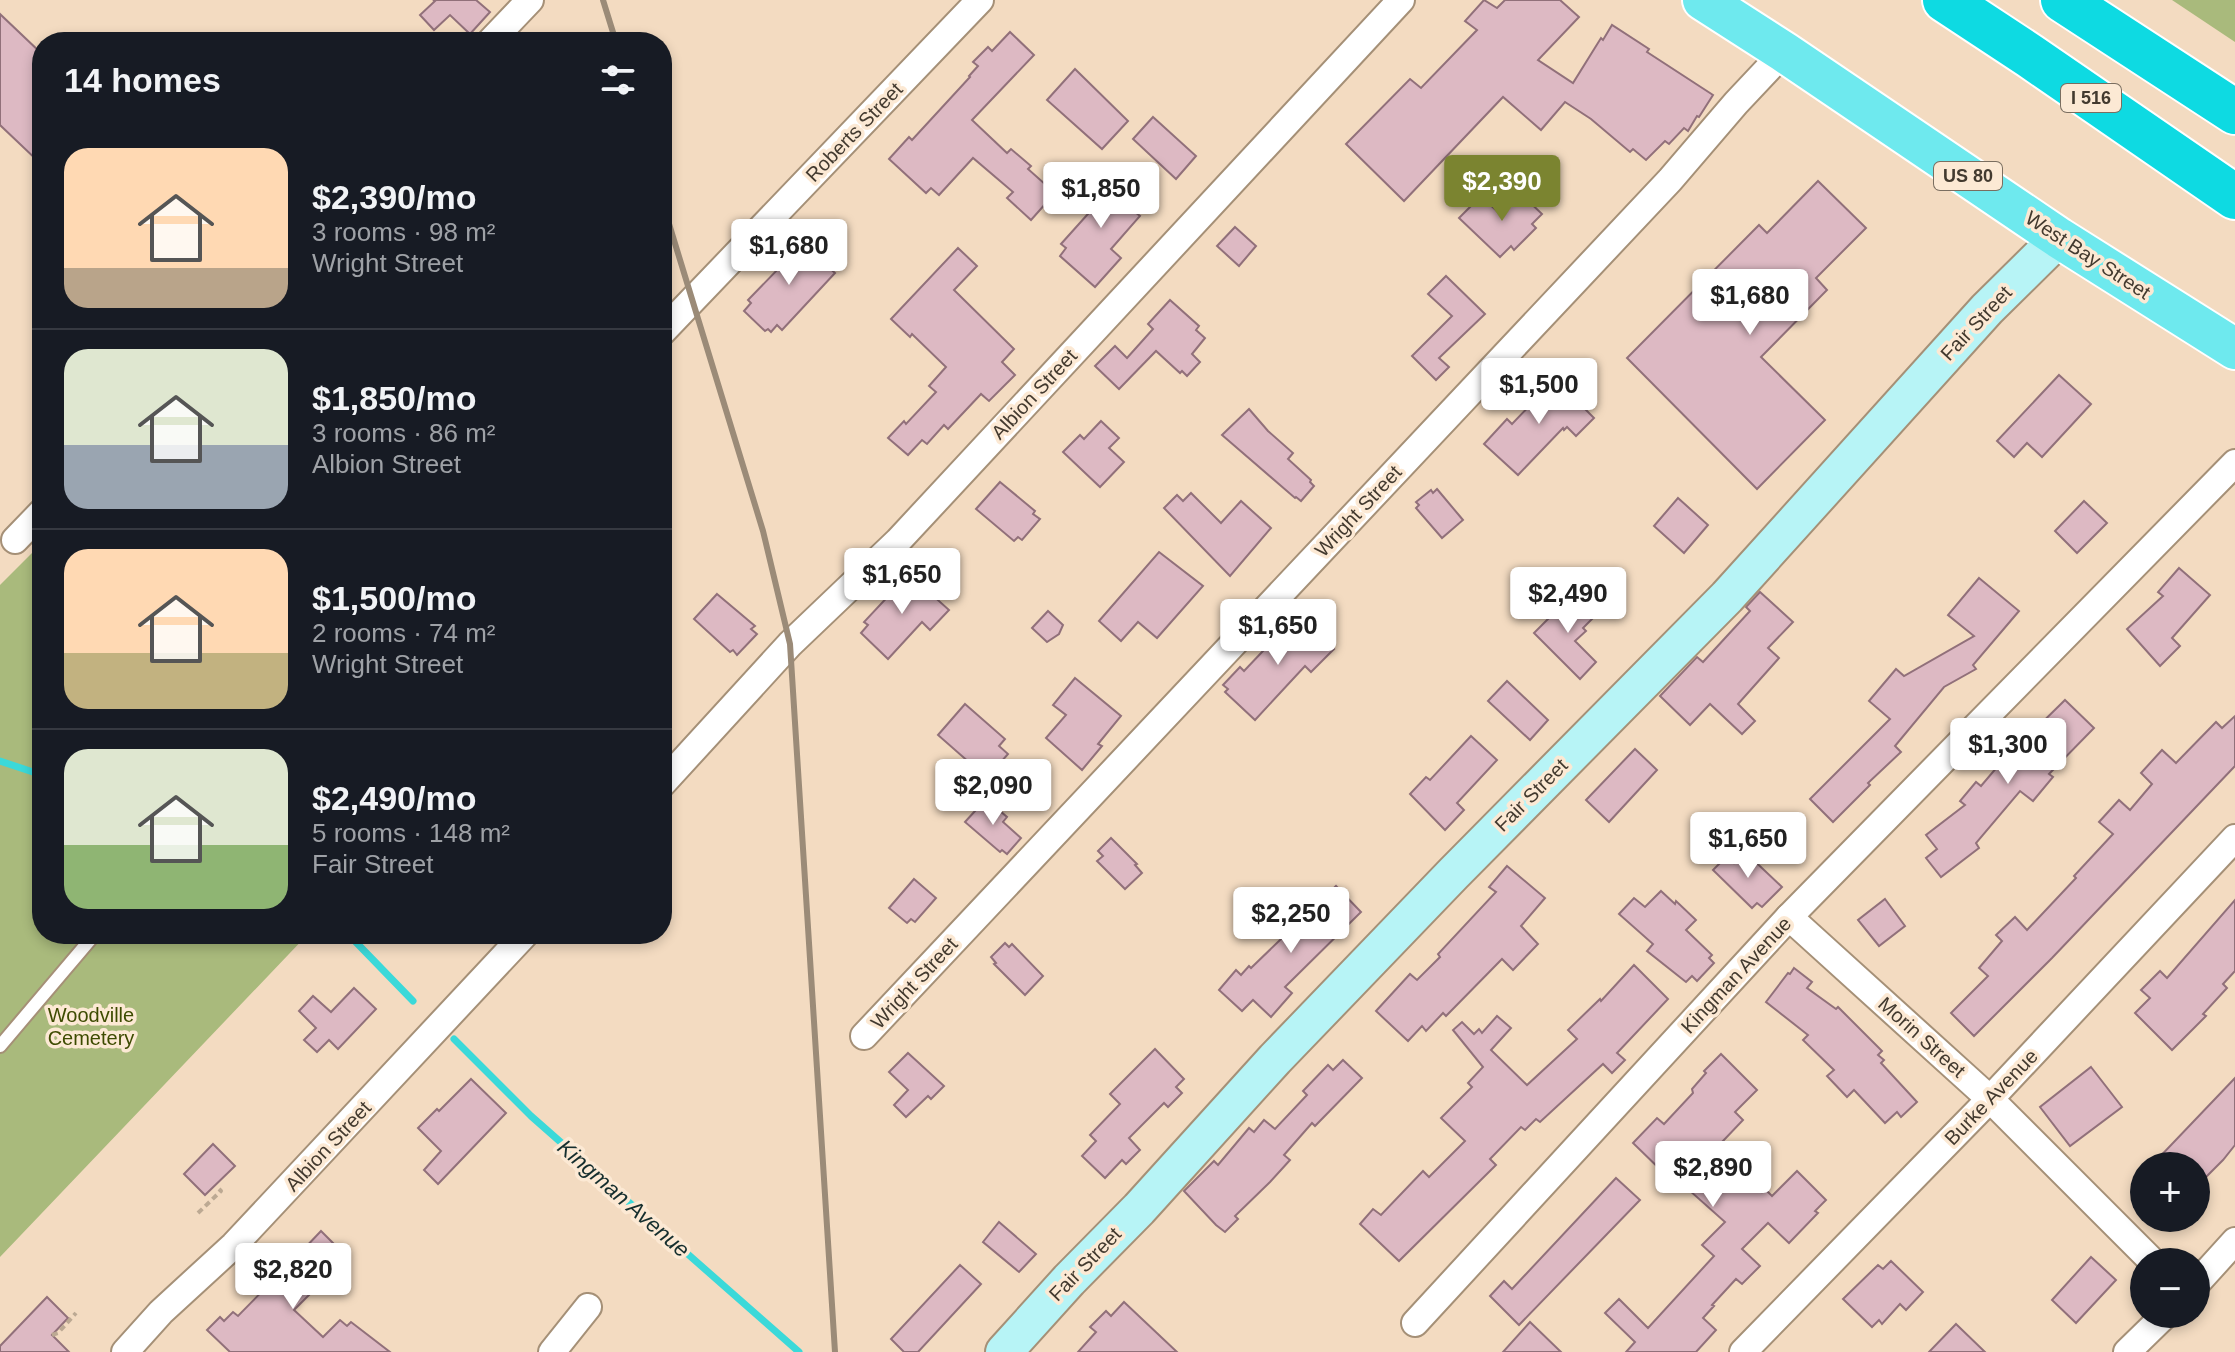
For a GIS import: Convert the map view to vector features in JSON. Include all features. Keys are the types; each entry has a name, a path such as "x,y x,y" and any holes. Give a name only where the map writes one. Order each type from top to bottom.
{"highway":[{"name":"I 516","path":"1945,0 2235,197"},
{"path":"2063,0 2235,112"}],"main road":[{"name":"West Bay Street","path":"1703,0 2059,238 2235,349"}],"street":[{"path":"500,32 530,0"},
{"name":"Roberts Street","path":"672,322 980,0"},
{"name":"Albion Street","path":"672,773 790,644 898,541 1401,0"},
{"name":"Wright Street","path":"864,1036 1670,180 1784,52"},
{"name":"Fair Street","path":"1004,1352 1275,1059 1727,597 1987,309 2059,238"},
{"name":"Kingman Avenue","path":"1415,1323 1789,917 2235,463"},
{"path":"15,540 32,522"},
{"name":"Burke Avenue","path":"1743,1352 1990,1099 2235,838"},
{"name":"Morin Street","path":"1789,917 1990,1099 2139,1248"},
{"name":"Albion Street","path":"125,1352 161,1312 234,1245 516,944"},
{"path":"2210,1269 2235,1241"},
{"path":"552,1352 588,1307"},
{"path":"2127,1352 2152,1328"}],"lane":[{"path":"0,1046 87,944"}],"path":[{"path":"198,1213 221,1191 219,1189"},
{"path":"52,1335 58,1333 76,1313"}],"green space":[{"path":"2172,0 2235,0 2235,42"},
{"name":"Woodville Cemetery","path":"32,553 32,944 298,944 0,1257 0,585"}],"building":[{"path":"476,0 490,12 472,32 468,32 450,15 434,30 420,15 435,1"},
{"path":"1484,0 1497,8 1505,0 1560,0 1579,17 1538,60 1573,83 1612,25 1713,95 1688,131 1684,128 1669,144 1665,141 1646,160 1633,149 1630,152 1565,102 1541,130 1503,97 1404,201 1346,144 1410,79 1421,88 1477,30 1465,21"},
{"path":"0,14 32,44 32,155 0,125"},
{"path":"1010,32 1034,55 972,120 1007,153 1011,149 1031,166 1028,169 1055,193 1031,220 1007,198 1013,192 973,158 939,195 931,188 926,193 889,159 909,137 912,140 970,77 978,66 973,62 988,47 992,51"},
{"path":"1075,69 1128,121 1102,149 1047,100"},
{"path":"1153,117 1196,156 1176,179 1133,139"},
{"path":"1108,172 1143,204 1135,212 1140,216 1111,249 1121,258 1095,287 1060,256 1066,248 1061,244 1096,205 1087,196"},
{"path":"1818,181 1866,228 1816,278 1827,290 1761,357 1825,420 1757,489 1627,358 1759,225 1767,233"},
{"path":"1519,192 1542,214 1532,224 1536,228 1514,250 1511,246 1500,257 1459,218 1481,196 1499,213"},
{"path":"1235,227 1256,246 1239,266 1217,246"},
{"path":"794,236 835,273 782,330 777,325 771,332 768,329 765,331 744,311 751,303 748,300 783,264 776,254"},
{"path":"958,248 977,266 954,290 1014,349 1002,362 1015,375 989,401 981,394 948,429 944,425 927,444 922,440 908,455 888,438 936,392 929,386 946,367 912,334 910,337 891,319"},
{"path":"1446,276 1485,314 1439,358 1449,367 1436,380 1412,356 1452,316 1428,294"},
{"path":"1170,300 1199,326 1196,330 1205,338 1192,354 1200,362 1187,376 1156,351 1119,389 1095,366 1115,346 1127,358 1153,329 1148,324"},
{"path":"2059,375 2091,404 2042,457 2027,443 2014,457 1997,441"},
{"path":"1557,377 1588,406 1585,409 1594,418 1576,436 1567,427 1563,428 1518,475 1484,444 1507,419 1512,424"},
{"path":"1249,409 1293,453 1288,459 1311,480 1314,486 1301,501 1222,435"},
{"path":"1101,421 1119,438 1109,448 1124,462 1100,487 1063,452 1080,435 1084,439"},
{"path":"1000,482 1035,511 1033,514 1040,519 1022,540 1018,537 1014,541 976,509"},
{"path":"1437,489 1463,520 1442,538 1416,508 1419,505 1416,502"},
{"path":"1191,493 1221,523 1241,501 1271,528 1230,576 1164,508 1177,495 1183,501"},
{"path":"1678,498 1708,525 1684,553 1654,526"},
{"path":"2084,501 2107,523 2077,553 2055,531"},
{"path":"1159,552 1203,586 1157,638 1138,622 1121,641 1099,621"},
{"path":"2179,568 2210,595 2172,638 2180,646 2160,666 2127,629 2163,596 2158,592"},
{"path":"909,574 949,610 930,630 922,622 888,659 861,633 868,625 864,622"},
{"path":"1979,578 2019,611 1973,665 1976,669 1944,687 1895,746 1901,752 1833,822 1810,799 1890,719 1869,701 1896,669 1904,676 1974,636 1948,615"},
{"path":"1760,592 1793,622 1768,648 1779,658 1738,704 1755,721 1742,734 1710,704 1690,725 1660,696 1697,657 1703,662 1750,611 1746,607"},
{"path":"717,594 755,626 751,629 757,634 737,655 694,619"},
{"path":"1573,594 1595,616 1575,641 1596,662 1580,679 1534,633"},
{"path":"1048,611 1063,625 1059,634 1047,642 1032,628"},
{"path":"1307,615 1327,636 1323,639 1334,649 1311,672 1305,666 1255,720 1225,692 1228,689 1223,685 1240,667 1244,671 1282,631 1286,635"},
{"path":"1075,678 1121,716 1082,770 1046,738 1066,715 1053,705"},
{"path":"1507,681 1548,720 1530,740 1488,701"},
{"path":"2065,700 2094,728 2049,774 2053,777 2033,801 2020,791 1976,843 1979,848 1941,877 1926,858 1937,849 1926,835 1965,805 1960,801 1976,782 1981,786 2015,746"},
{"path":"965,704 1005,739 999,746 1008,754 987,778 938,735"},
{"path":"2235,716 2235,766 1974,1036 1951,1013 1988,976 1979,968 2002,941 1996,935 2015,917 2027,930 2076,878 2074,876 2113,834 2099,822 2119,800 2130,810 2152,784 2141,773 2162,750 2176,763 2216,722 2222,728"},
{"path":"1471,736 1497,760 1457,803 1464,810 1445,830 1410,794 1426,777 1430,780"},
{"path":"1635,749 1657,770 1609,822 1586,800"},
{"path":"986,799 1007,817 1003,822 1021,838 1007,854 1002,850 1000,852 965,822"},
{"path":"1111,838 1142,873 1125,889 1097,861 1103,856 1098,851"},
{"path":"1745,852 1782,887 1762,907 1757,903 1752,908 1713,870 1727,856 1734,863"},
{"path":"1507,866 1545,898 1521,926 1538,944 1513,970 1502,959 1446,1016 1443,1013 1426,1031 1422,1026 1408,1041 1376,1011 1410,974 1417,980 1440,957 1438,954 1496,892 1489,887"},
{"path":"914,879 936,898 915,922 911,919 907,923 889,908"},
{"path":"1336,886 1361,912 1285,987 1292,993 1271,1017 1253,1000 1242,1011 1219,990 1236,970 1241,975 1249,966 1251,968"},
{"path":"1661,891 1696,920 1686,930 1712,955 1709,958 1714,963 1697,981 1692,976 1686,982 1647,951 1653,944 1619,914 1634,898 1645,907"},
{"path":"1885,899 1905,926 1879,946 1858,920"},
{"path":"2235,900 2235,971 2223,984 2227,988 2203,1014 2206,1016 2172,1050 2135,1013 2150,998 2141,990 2160,971 2167,978"},
{"path":"1005,943 1009,947 1012,944 1043,976 1025,995 994,964 991,957"},
{"path":"1634,965 1668,999 1617,1053 1625,1060 1612,1073 1603,1064 1540,1122 1536,1119 1525,1130 1521,1127 1490,1159 1496,1165 1399,1261 1360,1224 1373,1209 1381,1215 1423,1171 1429,1177 1465,1141 1441,1118 1472,1087 1468,1083 1483,1067 1453,1030 1462,1022 1474,1034 1479,1029 1482,1033 1497,1016 1511,1028 1491,1050 1527,1085 1577,1039 1568,1030 1601,1001"},
{"path":"1794,968 1812,982 1807,988 1836,1009 1838,1007 1882,1051 1878,1055 1884,1060 1881,1063 1917,1102 1901,1117 1897,1112 1885,1123 1854,1090 1847,1097 1827,1076 1834,1070 1803,1040 1808,1035 1766,1002"},
{"path":"354,988 376,1009 338,1049 329,1040 317,1052 304,1040 316,1028 299,1011 313,996 331,1012"},
{"path":"1155,1049 1184,1079 1176,1087 1182,1093 1168,1107 1164,1103 1129,1138 1140,1150 1126,1164 1122,1160 1105,1178 1082,1156 1096,1141 1090,1135 1120,1104 1110,1094"},
{"path":"908,1053 944,1086 906,1117 894,1105 908,1090 889,1072"},
{"path":"1721,1054 1757,1090 1735,1112 1743,1120 1703,1162 1735,1190 1747,1177 1762,1192 1765,1189 1772,1196 1797,1171 1826,1200 1815,1211 1818,1213 1789,1243 1768,1223 1742,1249 1760,1266 1742,1284 1736,1279 1712,1305 1703,1318 1716,1330 1696,1352 1626,1352 1635,1342 1605,1313 1619,1299 1648,1328 1714,1256 1702,1245 1725,1222 1670,1173 1667,1176 1633,1143 1657,1118 1664,1124 1693,1093 1692,1089 1706,1073 1704,1071"},
{"path":"1343,1060 1362,1078 1315,1126 1312,1123 1284,1155 1290,1160 1235,1216 1238,1219 1225,1232 1184,1191 1214,1161 1218,1165 1249,1128 1254,1132 1264,1120 1275,1129 1307,1095 1303,1091 1328,1065 1333,1070"},
{"path":"2091,1067 2122,1107 2070,1146 2040,1107"},
{"path":"2235,1078 2235,1145 2223,1160 2210,1173 2210,1152 2164,1152"},
{"path":"471,1079 506,1113 438,1184 424,1170 441,1151 418,1128"},
{"path":"213,1144 235,1166 205,1195 184,1174"},
{"path":"1616,1178 1640,1200 1519,1325 1490,1296 1504,1281 1512,1289"},
{"path":"999,1222 1036,1254 1019,1272 983,1242"},
{"path":"321,1231 347,1257 294,1310 323,1337 340,1320 347,1326 351,1322 390,1352 230,1352 207,1330 220,1317 224,1321 233,1312 238,1316 284,1269 280,1266 298,1247 302,1251"},
{"path":"2091,1257 2116,1280 2076,1323 2052,1300"},
{"path":"1891,1261 1923,1292 1906,1310 1900,1304 1882,1324 1879,1320 1872,1327 1843,1299 1878,1265 1883,1269"},
{"path":"960,1265 981,1284 918,1352 904,1352 891,1339"},
{"path":"47,1297 68,1318 52,1335 69,1352 0,1352 0,1346"},
{"path":"1124,1302 1177,1352 1078,1352 1096,1332 1090,1327 1106,1311 1111,1316"},
{"path":"1530,1322 1561,1352 1503,1352"},
{"path":"1956,1324 1985,1352 1929,1352"}],"waterway":[{"name":"Kingman Avenue","path":"0,761 32,772"},
{"name":"Kingman Avenue","path":"358,944 413,1001"},
{"name":"Kingman Avenue","path":"454,1039 531,1116 799,1352"}],"railway":[{"path":"603,0 613,32"},
{"path":"672,234 763,531 790,644 835,1352"}]}
